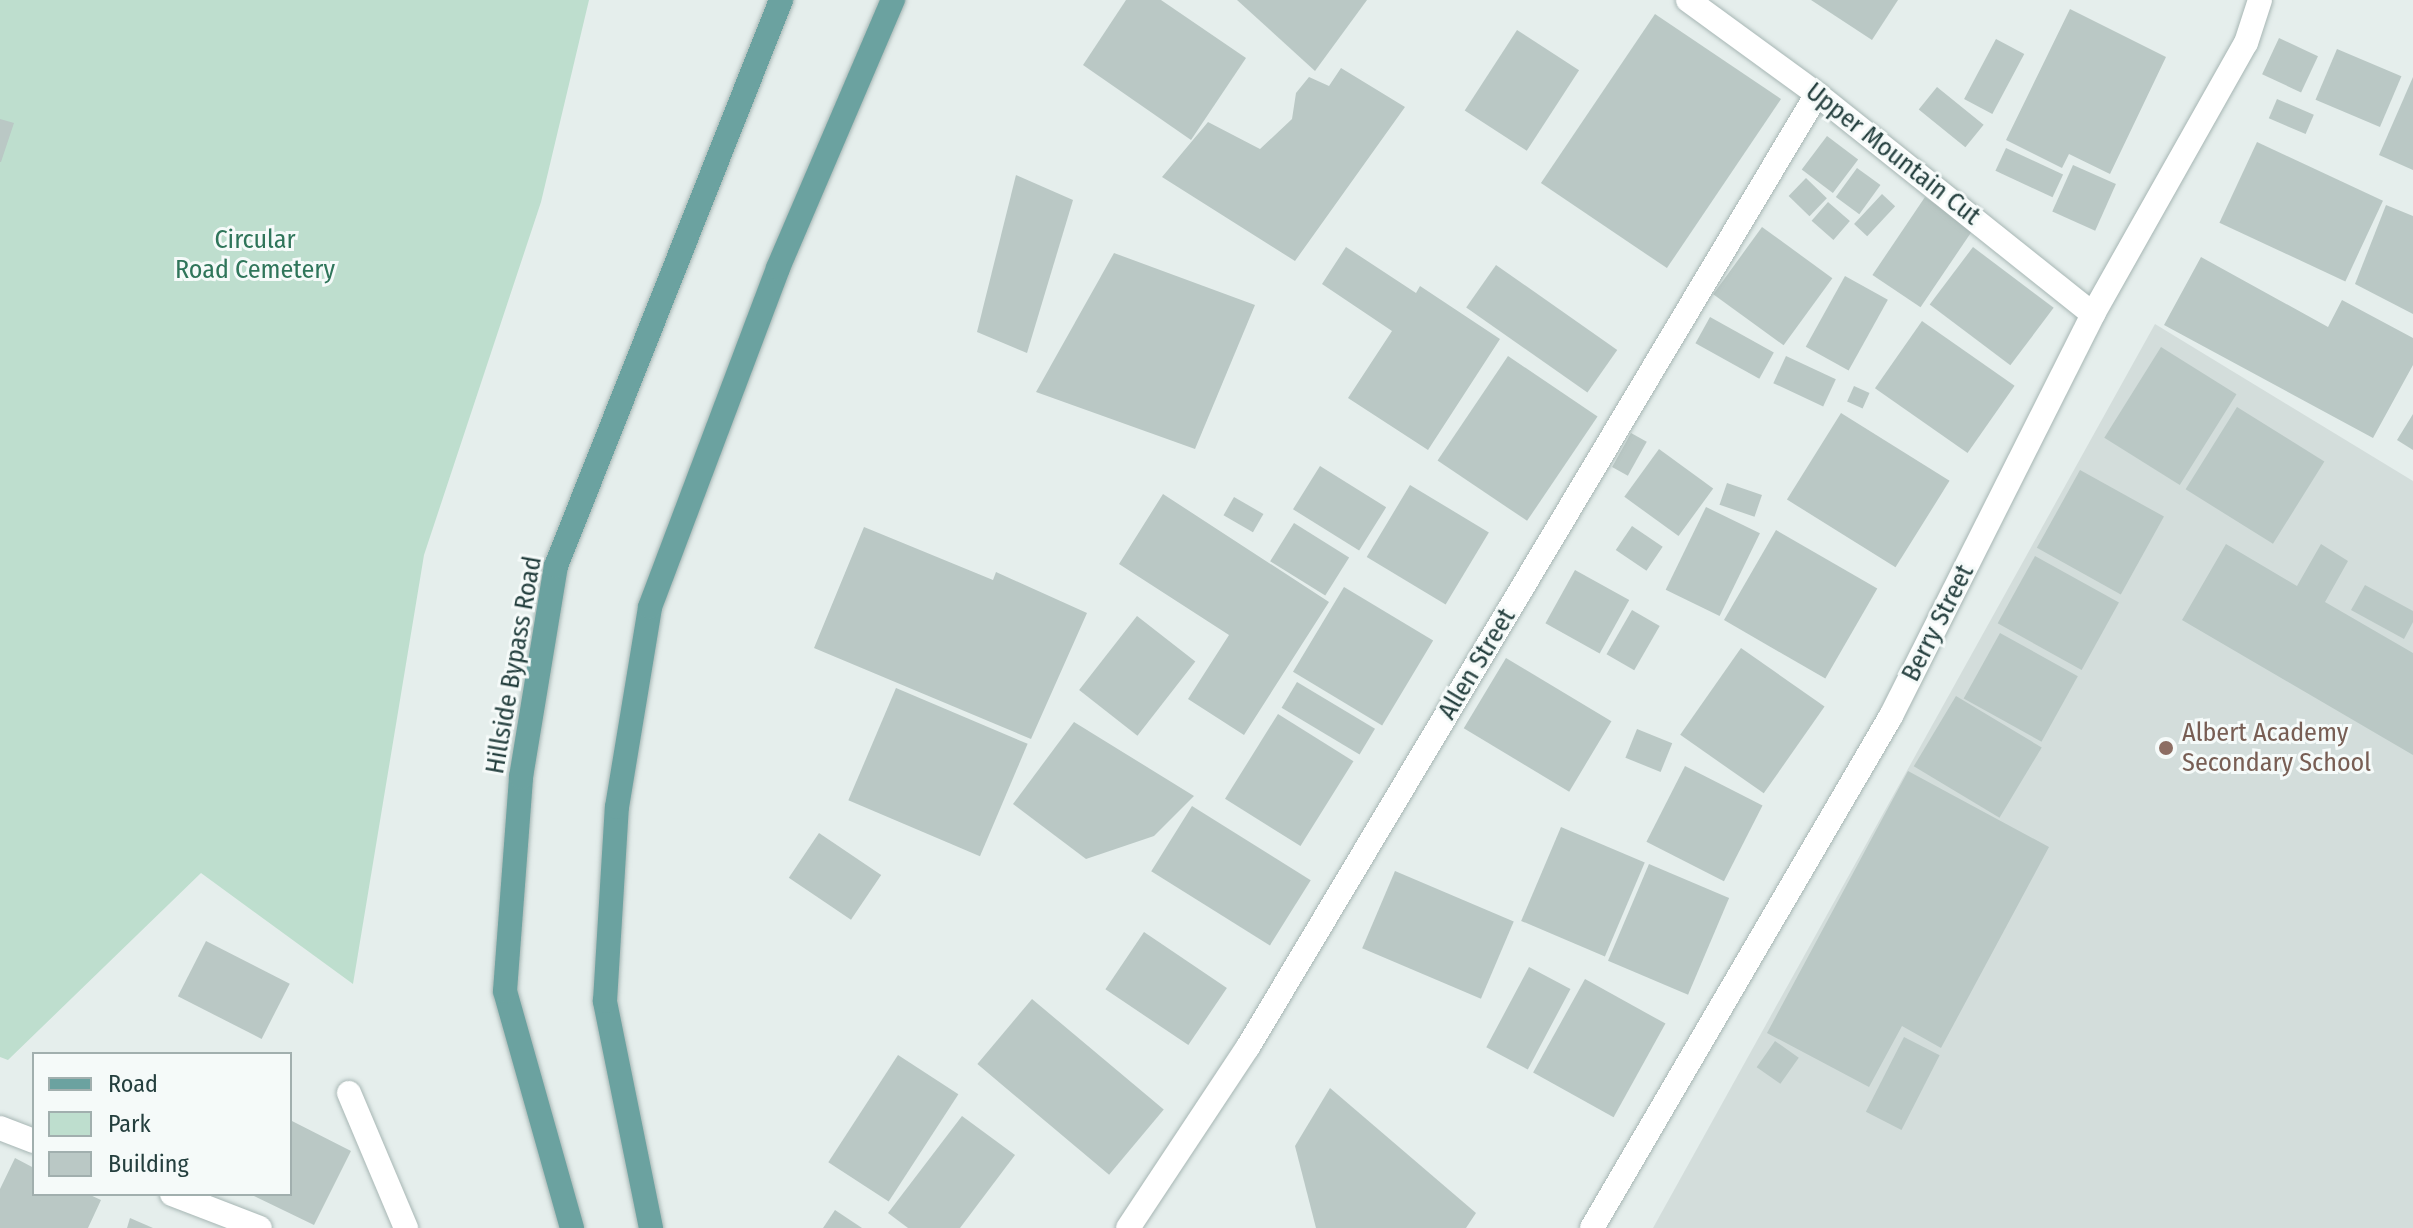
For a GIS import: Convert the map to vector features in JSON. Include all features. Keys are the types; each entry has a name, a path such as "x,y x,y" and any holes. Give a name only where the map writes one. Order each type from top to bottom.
{"main road":[{"name":"Hillside Bypass Road","path":"572,1228 505,991 521,777 556,566 781,0"},
{"path":"651,1228 605,1001 617,807 650,607 778,268 893,0"}],"street":[{"name":"Upper Mountain Cut","path":"1688,0 1817,94 2093,314"},
{"name":"Berry Street","path":"1592,1228 1891,716 2093,314 2246,43 2260,2"},
{"name":"Allen Street","path":"1128,1228 1248,1047 1817,94"},
{"path":"349,1093 406,1228"},
{"path":"0,1128 32,1140"},
{"path":"177,1196 260,1228"}],"shaded area":[{"name":"Albert Academy Secondary School","path":"2155,324 2413,481 2413,1228 1653,1228"}],"green space":[{"name":"Circular Road Cemetery","path":"0,0 589,0 541,202 424,555 353,984 201,873 8,1060 0,1057"}],"building":[{"path":"1126,0 1161,0 1246,58 1191,140 1083,65"},
{"path":"1237,0 1367,0 1315,71"},
{"path":"1811,0 1898,0 1872,40"},
{"path":"2070,9 2166,57 2110,174 2069,154 2062,168 2006,140"},
{"path":"1655,14 1781,99 1667,268 1541,183"},
{"path":"1517,30 1579,70 1527,151 1465,111"},
{"path":"2279,38 2318,56 2301,92 2262,74"},
{"path":"1996,39 2024,54 1992,114 1964,99"},
{"path":"2337,49 2401,76 2380,127 2316,100"},
{"path":"1341,68 1405,107 1295,261 1162,177 1208,122 1260,149 1292,119 1296,93 1309,77 1329,86"},
{"path":"2413,77 2413,170 2379,155"},
{"path":"1937,87 1984,125 1965,147 1919,110"},
{"path":"2277,99 2314,115 2306,134 2269,118"},
{"path":"0,119 14,123 1,162 0,162"},
{"path":"1827,136 1858,159 1833,193 1802,170"},
{"path":"2257,142 2383,201 2345,281 2219,223"},
{"path":"2006,148 2063,175 2053,197 1995,171"},
{"path":"2073,165 2116,184 2095,231 2052,212"},
{"path":"1857,168 1880,185 1859,214 1836,197"},
{"path":"1016,175 1073,200 1027,353 977,332"},
{"path":"1806,178 1827,198 1809,216 1789,196"},
{"path":"1882,194 1895,206 1867,236 1854,224"},
{"path":"1925,197 1973,229 1921,307 1872,275"},
{"path":"1828,202 1850,221 1833,240 1812,221"},
{"path":"2386,205 2413,216 2413,314 2355,284"},
{"path":"1762,227 1832,278 1784,345 1713,294"},
{"path":"1346,247 1416,293 1420,286 1500,339 1428,450 1348,398 1392,331 1322,284"},
{"path":"1973,247 2054,308 2010,365 1930,305"},
{"path":"1114,253 1255,305 1195,449 1036,392"},
{"path":"2201,257 2328,327 2342,300 2413,338 2413,365 2373,438 2164,325"},
{"path":"1496,265 1617,350 1587,392 1466,308"},
{"path":"1845,276 1888,300 1849,371 1806,347"},
{"path":"1710,317 1774,352 1759,379 1695,343"},
{"path":"1922,321 2015,386 1968,453 1875,388"},
{"path":"2161,347 2236,394 2180,485 2104,438"},
{"path":"1508,356 1598,416 1527,521 1438,460"},
{"path":"1786,356 1836,379 1823,406 1773,383"},
{"path":"1854,386 1870,393 1863,408 1847,402"},
{"path":"2237,407 2324,462 2273,544 2186,489"},
{"path":"1841,413 1950,481 1895,567 1787,500"},
{"path":"2413,414 2413,450 2397,440"},
{"path":"1631,433 1647,442 1628,476 1612,467"},
{"path":"1659,449 1713,488 1679,536 1624,497"},
{"path":"1320,466 1386,507 1359,551 1293,509"},
{"path":"2080,470 2164,517 2121,594 2037,548"},
{"path":"1727,483 1762,495 1754,517 1720,505"},
{"path":"1410,485 1489,532 1446,604 1367,557"},
{"path":"1163,494 1329,602 1244,735 1188,699 1229,635 1119,564"},
{"path":"1234,497 1263,514 1253,532 1224,515"},
{"path":"1706,507 1760,533 1720,616 1666,590"},
{"path":"1294,523 1349,557 1325,596 1270,561"},
{"path":"1632,526 1663,547 1646,571 1616,550"},
{"path":"864,527 993,580 996,572 1087,613 1031,739 814,648"},
{"path":"1776,530 1877,588 1825,679 1724,620"},
{"path":"2226,544 2297,586 2321,544 2348,561 2325,602 2413,653 2413,755 2182,620"},
{"path":"2035,556 2119,603 2082,670 1998,623"},
{"path":"1575,570 1629,600 1600,653 1545,623"},
{"path":"2365,585 2413,611 2413,622 2404,639 2351,610"},
{"path":"1344,587 1433,641 1382,725 1293,672"},
{"path":"1632,610 1660,626 1634,670 1606,654"},
{"path":"1137,616 1195,662 1137,736 1079,690"},
{"path":"2000,633 2078,676 2041,742 1964,699"},
{"path":"1741,648 1825,707 1764,793 1680,735"},
{"path":"1506,658 1611,721 1569,792 1464,728"},
{"path":"1297,682 1375,729 1360,755 1282,708"},
{"path":"896,688 1028,744 980,856 848,800"},
{"path":"1956,696 2042,748 1999,818 1914,766"},
{"path":"1278,714 1353,761 1300,846 1225,799"},
{"path":"1074,722 1194,796 1154,836 1086,859 1013,804"},
{"path":"1637,729 1672,743 1661,772 1625,758"},
{"path":"1685,766 1763,805 1724,881 1646,842"},
{"path":"1908,771 2049,847 1941,1048 1902,1026 1869,1087 1767,1033"},
{"path":"1192,806 1311,880 1270,945 1151,871"},
{"path":"1561,827 1645,863 1605,956 1521,921"},
{"path":"819,833 881,875 851,920 789,878"},
{"path":"1649,864 1729,898 1688,995 1608,961"},
{"path":"1395,871 1514,921 1481,999 1362,948"},
{"path":"1144,932 1227,988 1188,1045 1105,989"},
{"path":"206,941 290,984 262,1039 178,996"},
{"path":"1529,967 1570,989 1528,1069 1486,1047"},
{"path":"1585,979 1665,1024 1614,1117 1533,1073"},
{"path":"1032,999 1164,1110 1109,1175 977,1064"},
{"path":"1904,1037 1940,1055 1902,1130 1866,1112"},
{"path":"1775,1041 1799,1058 1780,1084 1757,1067"},
{"path":"898,1055 958,1094 889,1202 828,1162"},
{"path":"1330,1088 1476,1213 1466,1228 1316,1228 1295,1146"},
{"path":"962,1116 1015,1155 960,1228 908,1228 888,1213"},
{"path":"292,1121 351,1151 314,1225 254,1196 292,1196"},
{"path":"15,1158 32,1167 32,1196 92,1196 101,1200 88,1228 0,1228 0,1189"},
{"path":"835,1210 862,1228 823,1228"},
{"path":"130,1218 153,1228 127,1228"}],"place":[{"name":"Albert Academy Secondary School","path":"2166,748"}]}
